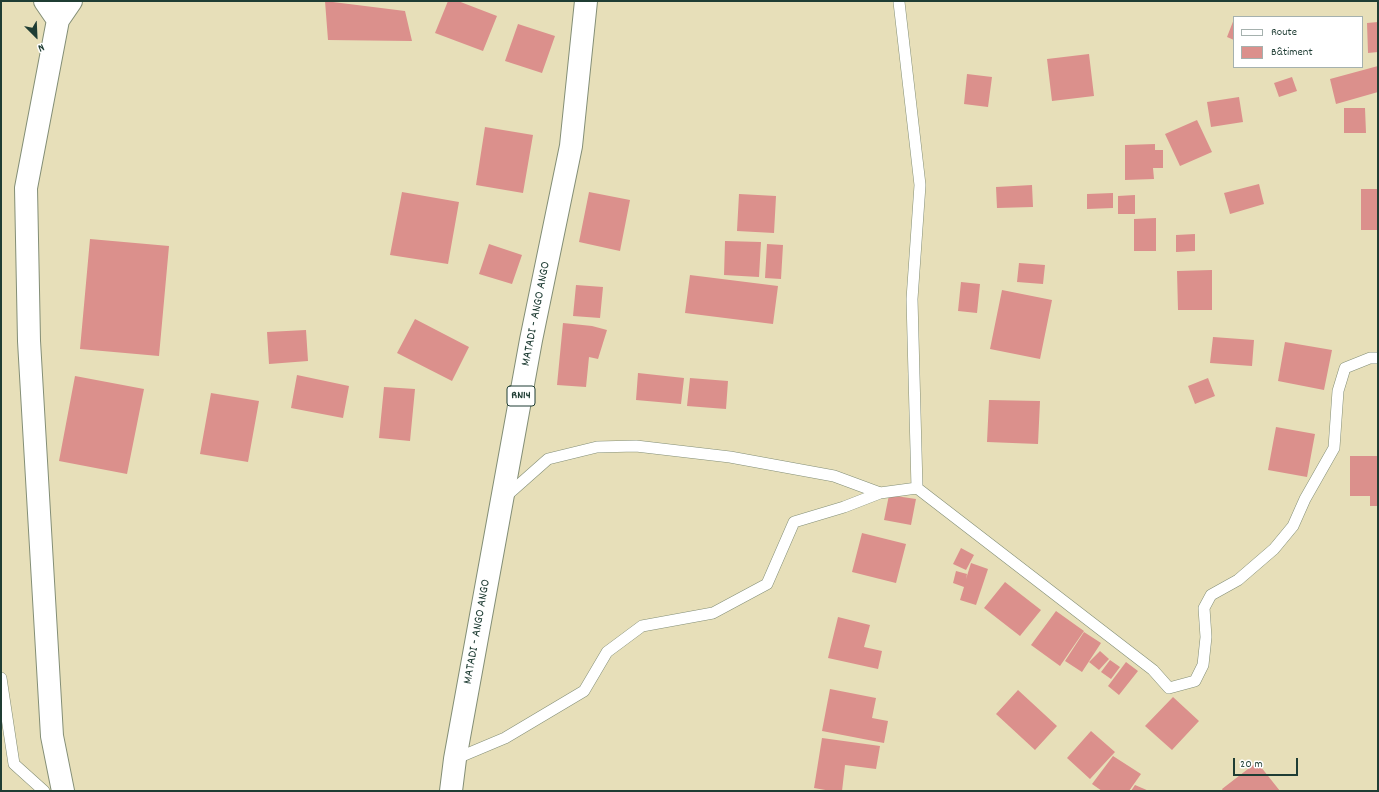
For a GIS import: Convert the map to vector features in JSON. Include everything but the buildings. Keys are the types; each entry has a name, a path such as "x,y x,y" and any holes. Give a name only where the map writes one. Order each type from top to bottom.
{"main road":[{"path":"45,1 58,20"},
{"path":"62,791 52,736 29,341 26,188 58,20 71,1"},
{"name":"MATADI - ANGO ANGO","path":"451,791 455,759 531,340 571,146 586,1"}],"lane":[{"path":"899,2 920,185 912,299 917,488"},
{"path":"455,759 505,738 584,691 607,652 642,626 713,613 767,584 794,522 844,507 880,494 917,488 1153,670 1169,688 1195,681 1203,665 1206,637 1204,608 1211,595 1238,580 1274,549 1293,526 1304,499 1334,448 1338,391 1345,368 1370,358 1378,358"},
{"path":"503,499 548,460 597,447 636,446 730,457 834,476 880,494"},
{"path":"1,678 14,764 44,791"}]}
